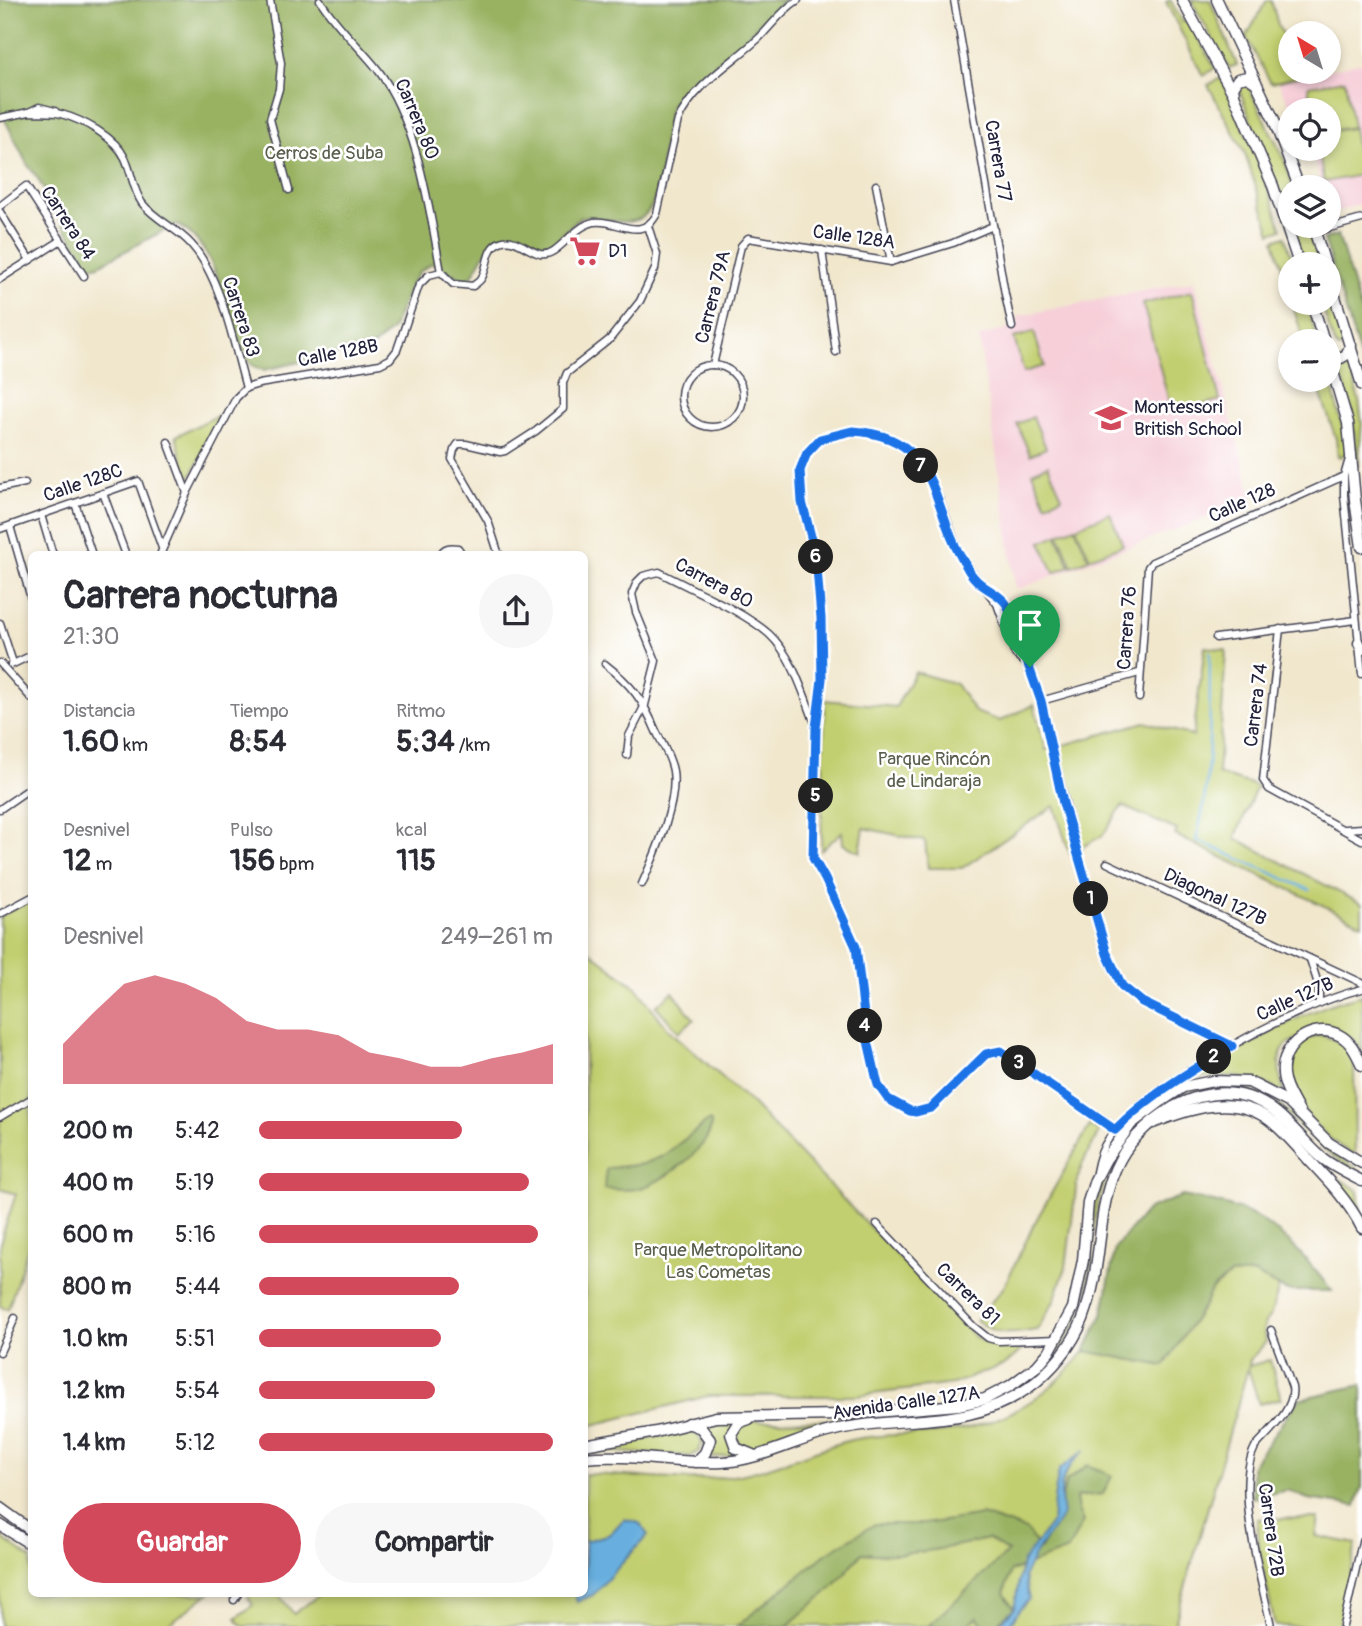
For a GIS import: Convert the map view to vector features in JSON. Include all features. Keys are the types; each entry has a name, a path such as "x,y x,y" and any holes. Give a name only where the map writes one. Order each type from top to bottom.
{"main road":[{"path":"1182,0 1234,95 1273,187 1295,252"},
{"path":"1217,0 1283,142 1295,175"},
{"path":"1234,95 1233,87 1238,79 1247,77 1257,84"},
{"path":"1341,314 1362,385"},
{"path":"1341,358 1346,355 1351,345"},
{"path":"1339,392 1347,417 1352,450 1353,489 1362,547"},
{"path":"1300,1114 1285,1083 1282,1070 1291,1045 1304,1035 1324,1031 1339,1035 1350,1044 1362,1065"},
{"name":"Avenida Calle 127A","path":"588,1444 656,1432 716,1417 840,1415 975,1402 995,1394 1037,1366 1058,1339 1073,1308 1078,1291 1088,1202 1105,1158 1132,1124 1171,1094 1196,1083 1225,1080 1249,1082 1279,1096 1318,1134 1357,1161"},
{"name":"Avenida Calle 127A","path":"588,1458 726,1462 846,1427 976,1414 1004,1403 1042,1377 1070,1344 1088,1306 1104,1204 1116,1166 1131,1143 1153,1123 1167,1111 1196,1097 1230,1093 1262,1102 1322,1157 1357,1179"},
{"path":"1153,1123 1180,1112 1216,1104 1241,1108 1264,1116 1280,1129 1331,1184 1362,1228"},
{"path":"754,1455 736,1448 731,1434 738,1423 755,1417"},
{"path":"687,1423 701,1428 709,1440 709,1448 696,1462"},
{"path":"0,1508 28,1528"},
{"path":"0,1525 28,1542"}],"street":[{"path":"270,0 281,51 279,89 271,111 271,127 289,190"},
{"name":"Carrera 80","path":"320,0 378,70 397,102 422,170 442,272"},
{"path":"442,272 453,284 473,286 482,279 492,248 498,243 511,241 549,255 577,229 594,222 622,227 648,226 657,215 677,120 684,106 695,92 760,37 798,0"},
{"name":"Carrera 77","path":"954,0 1012,327"},
{"name":"Carrera 83","path":"29,112 39,107 60,113 110,138 126,161 137,195 145,206 191,243 205,263 216,284 246,388"},
{"path":"0,118 29,112"},
{"name":"Carrera 83","path":"29,112 60,113"},
{"path":"876,185 891,262"},
{"name":"Carrera 84","path":"0,206 26,186 84,276"},
{"path":"0,212 30,260"},
{"path":"1341,223 1362,219"},
{"path":"498,551 488,521 452,459 454,450 458,444 466,444 505,451 563,409 563,383 567,373 610,339 640,301 655,270 657,254 648,226"},
{"name":"Calle 128A","path":"748,238 891,262 953,243 993,226"},
{"name":"Carrera 79A","path":"713,365 741,246 748,238"},
{"path":"0,279 60,241"},
{"path":"822,250 836,352"},
{"name":"Calle 128B","path":"246,388 380,364 390,359 397,350 423,278 442,272"},
{"path":"713,365 723,367 738,379 743,398 735,417 717,426 707,426 690,417 684,410 681,393 688,376 695,370 713,365"},
{"path":"161,551 236,398 246,388"},
{"path":"1030,667 1015,654 997,604 961,558 938,495 917,460 896,441 871,432 852,431 820,439 807,453 800,470 802,502 816,556 821,618 822,688 816,728 813,858 856,947 866,1032 878,1085 894,1104 910,1111 931,1108 986,1054 1001,1051 1115,1130"},
{"path":"168,442 187,494"},
{"path":"1352,450 1344,476 1362,674"},
{"name":"Calle 128","path":"1152,562 1344,476"},
{"name":"Calle 128C","path":"0,529 138,481 161,551"},
{"path":"0,488 25,482"},
{"path":"103,493 125,551"},
{"path":"75,503 91,551"},
{"path":"41,515 52,551"},
{"path":"10,526 28,588"},
{"path":"442,551 449,547 460,551"},
{"name":"Carrera 76","path":"1139,698 1148,567 1152,562"},
{"name":"Carrera 80","path":"627,755 629,736 645,705 656,661 636,612 632,594 643,576 659,572 752,622 771,636 796,673 816,728"},
{"path":"982,585 1004,600 1030,667 1041,701 1074,844 1107,954 1117,978 1129,993 1142,1002 1232,1046"},
{"path":"997,604 1004,600"},
{"path":"1216,638 1356,620"},
{"path":"0,623 13,663"},
{"name":"Carrera 74","path":"1280,629 1263,780 1269,789 1343,829"},
{"path":"7,668 28,657"},
{"path":"0,663 28,694"},
{"path":"605,664 627,680 645,705 673,769 667,822 642,884"},
{"path":"1041,701 1139,673"},
{"path":"0,809 28,790"},
{"path":"1343,829 1362,828"},
{"path":"1343,829 1362,840"},
{"name":"Diagonal 127B","path":"1107,863 1362,984"},
{"path":"0,914 28,899"},
{"path":"1310,959 1319,987 1319,1003"},
{"name":"Calle 127B","path":"1095,1180 1101,1153 1115,1130 1166,1088 1232,1046 1319,1003 1362,989"},
{"path":"0,1116 28,1100"},
{"name":"Carrera 81","path":"877,1224 973,1326 988,1338 999,1341 1058,1339"},
{"path":"0,1352 15,1318"},
{"name":"Carrera 72B","path":"1271,1330 1293,1396 1290,1405 1255,1447 1246,1480 1254,1540 1271,1626"},
{"path":"1343,1626 1362,1542"}],"shaded area":[{"path":"1362,62 1362,204 1341,210 1341,175 1319,175 1314,161 1341,161 1341,98 1286,98 1279,84 1341,84 1341,67"},
{"name":"Montessori British School","path":"1194,281 1253,500 1016,590 979,337 1019,325 1017,316"}],"green space":[{"name":"Cerros de Suba","path":"0,0 785,0 730,52 689,84 673,102 668,114 655,198 648,211 639,219 625,222 580,217 549,248 517,237 501,236 489,247 471,277 466,280 432,263 419,272 411,284 392,330 373,346 264,370 251,364 245,356 208,257 189,232 176,224 91,267 27,164 0,110"},
{"path":"1170,0 1183,22 1188,20 1215,68 1203,76 1166,2"},
{"path":"1191,0 1210,0 1237,65 1229,68"},
{"path":"1267,0 1271,0 1278,24 1278,81 1271,83 1246,37"},
{"path":"1221,78 1258,159 1278,217 1278,230 1271,233 1245,154 1208,85"},
{"path":"1345,80 1353,127 1341,129 1341,98 1310,98 1308,86 1341,84 1341,81"},
{"path":"1240,83 1247,84 1278,147 1278,161 1285,161 1289,175 1278,175 1278,191 1239,89"},
{"path":"1353,128 1361,175 1341,179 1341,175 1323,175 1320,161 1341,161 1341,130"},
{"path":"1286,238 1290,252 1278,254 1274,240"},
{"path":"1296,238 1311,238 1315,252 1301,252"},
{"path":"1339,238 1362,314 1362,363 1341,294 1341,252 1328,252 1324,239"},
{"path":"1192,291 1220,400 1172,413 1143,304"},
{"path":"1296,315 1310,315 1314,329 1300,329"},
{"path":"1325,315 1335,315 1339,329 1329,329"},
{"path":"1034,332 1044,366 1024,372 1014,338"},
{"path":"1348,360 1359,401 1362,423 1358,467 1352,411 1341,376 1341,362"},
{"path":"1320,392 1333,392 1346,441 1347,452 1341,457 1338,456 1336,439"},
{"path":"225,412 188,481 176,436"},
{"path":"1033,417 1046,448 1030,455 1017,424"},
{"path":"1048,465 1062,497 1046,504 1032,472"},
{"path":"1110,513 1123,545 1090,558 1076,527"},
{"path":"1075,527 1089,559 1072,566 1059,534"},
{"path":"1057,535 1070,566 1054,573 1041,542"},
{"name":"Parque Rincón de Lindaraja","path":"1205,647 1226,650 1218,774 1257,786 1235,838 1362,904 1362,924 1175,835 1177,830 1122,806 1103,835 1070,854 1054,806 962,868 928,868 925,841 864,828 860,852 843,844 842,832 821,850 825,700 896,707 915,672 956,684 975,712 1000,721 1034,705 1046,750 1145,722 1193,736"},
{"path":"28,900 28,1248 8,1309 0,1307 0,1243 16,1194 0,1189 0,917"},
{"name":"Parque Metropolitano Las Cometas","path":"588,950 636,987 668,1029 751,1103 976,1338 1006,1347 1026,1346 1006,1364 953,1384 856,1396 708,1396 588,1426"},
{"path":"673,992 694,1019 679,1032 656,1006"},
{"path":"1362,995 1362,1052 1354,1040 1340,1032 1310,1036 1289,1043 1280,1060 1284,1093 1261,1082 1240,1077 1194,1078 1296,1019 1339,1001"},
{"path":"1322,1035 1342,1043 1354,1059 1355,1154 1329,1138 1316,1125 1304,1111 1290,1079 1289,1064 1300,1044"},
{"path":"1205,1086 1233,1087 1255,1092 1273,1100 1335,1154 1356,1168 1357,1172 1329,1153 1278,1107 1252,1093 1220,1089 1181,1098 1144,1122 1120,1150 1106,1176 1093,1233 1090,1277 1081,1310 1065,1344 1040,1372 1017,1389 994,1401 971,1409 947,1414 845,1423 754,1450 741,1447 738,1431 751,1421 851,1419 956,1411 989,1402 1030,1376 1056,1350 1082,1302 1089,1275 1092,1214 1096,1192 1116,1151 1129,1134 1164,1104"},
{"path":"708,1121 711,1122 710,1132 695,1153 659,1180 637,1189 604,1189 606,1170 609,1168 643,1164 663,1156"},
{"path":"1090,1125 1099,1132 1077,1181 1066,1267 1054,1301 1037,1330 1011,1333 991,1330 976,1320 1004,1287 1034,1224"},
{"path":"1325,1170 1358,1190 1360,1214"},
{"path":"1182,1196 1234,1208 1262,1221 1295,1248 1332,1291 1287,1291 1253,1273 1230,1275 1211,1290 1164,1366 1085,1351 1103,1313 1115,1248 1148,1209"},
{"path":"1253,1273 1279,1287 1263,1331 1266,1342 1250,1360 1249,1366 1270,1360 1281,1398 1259,1404 1248,1368 1174,1626 242,1626 236,1618 253,1605 248,1597 280,1597 294,1614 316,1597 588,1597 588,1474 681,1479 720,1478 767,1468 851,1440 936,1433 980,1425 1000,1418 1037,1397 1054,1384 1085,1351 1164,1366 1211,1290 1230,1275"},
{"path":"1362,1385 1362,1487 1356,1506 1308,1499 1287,1490 1253,1498 1252,1465 1299,1399"},
{"path":"734,1421 739,1455 706,1458 702,1424"},
{"path":"687,1431 697,1434 702,1442 699,1451 691,1456 588,1453 588,1450"},
{"path":"1088,1465 1112,1476 1103,1494 1076,1497 1083,1521 1068,1550 1011,1571 1004,1593 1014,1609 993,1626 984,1626 977,1617 966,1626 928,1626 1008,1552 988,1539 910,1553 862,1553 835,1585 787,1626 737,1626 827,1553 875,1524 924,1524 982,1515 1026,1530 1041,1549 1060,1506 1066,1481"},
{"path":"1319,1518 1316,1536 1356,1544 1339,1626 1275,1626 1259,1548 1257,1519"},
{"path":"0,1536 28,1557 28,1597 204,1597 166,1626 0,1626"}],"water":[{"path":"1085,1450 1063,1479 1063,1515 1033,1557 1024,1576 1029,1599 1009,1626 997,1626 1014,1609 1022,1563 1052,1522 1059,1470"},
{"path":"624,1519 639,1523 648,1535 593,1595 577,1602 576,1597 588,1597 588,1540 610,1534"}],"waterway":[{"path":"1210,652 1208,770 1196,840 1310,890"}],"place":[{"name":"D1","path":"585,251"},
{"name":"Montessori British School","path":"1111,418"}],"route":[{"path":"852,431 871,432 896,441 907,449 929,477 938,495 965,566 982,585 1000,596 1007,605 1030,667 1041,701 1074,844 1107,954 1117,978 1129,993 1142,1002 1232,1046 1166,1088 1115,1130 996,1050 986,1054 939,1102 923,1111 910,1111 894,1104 878,1085 866,1032 856,947 813,858 816,728 822,679 821,618 816,556 802,502 800,470 807,453 820,439 852,431"}]}
